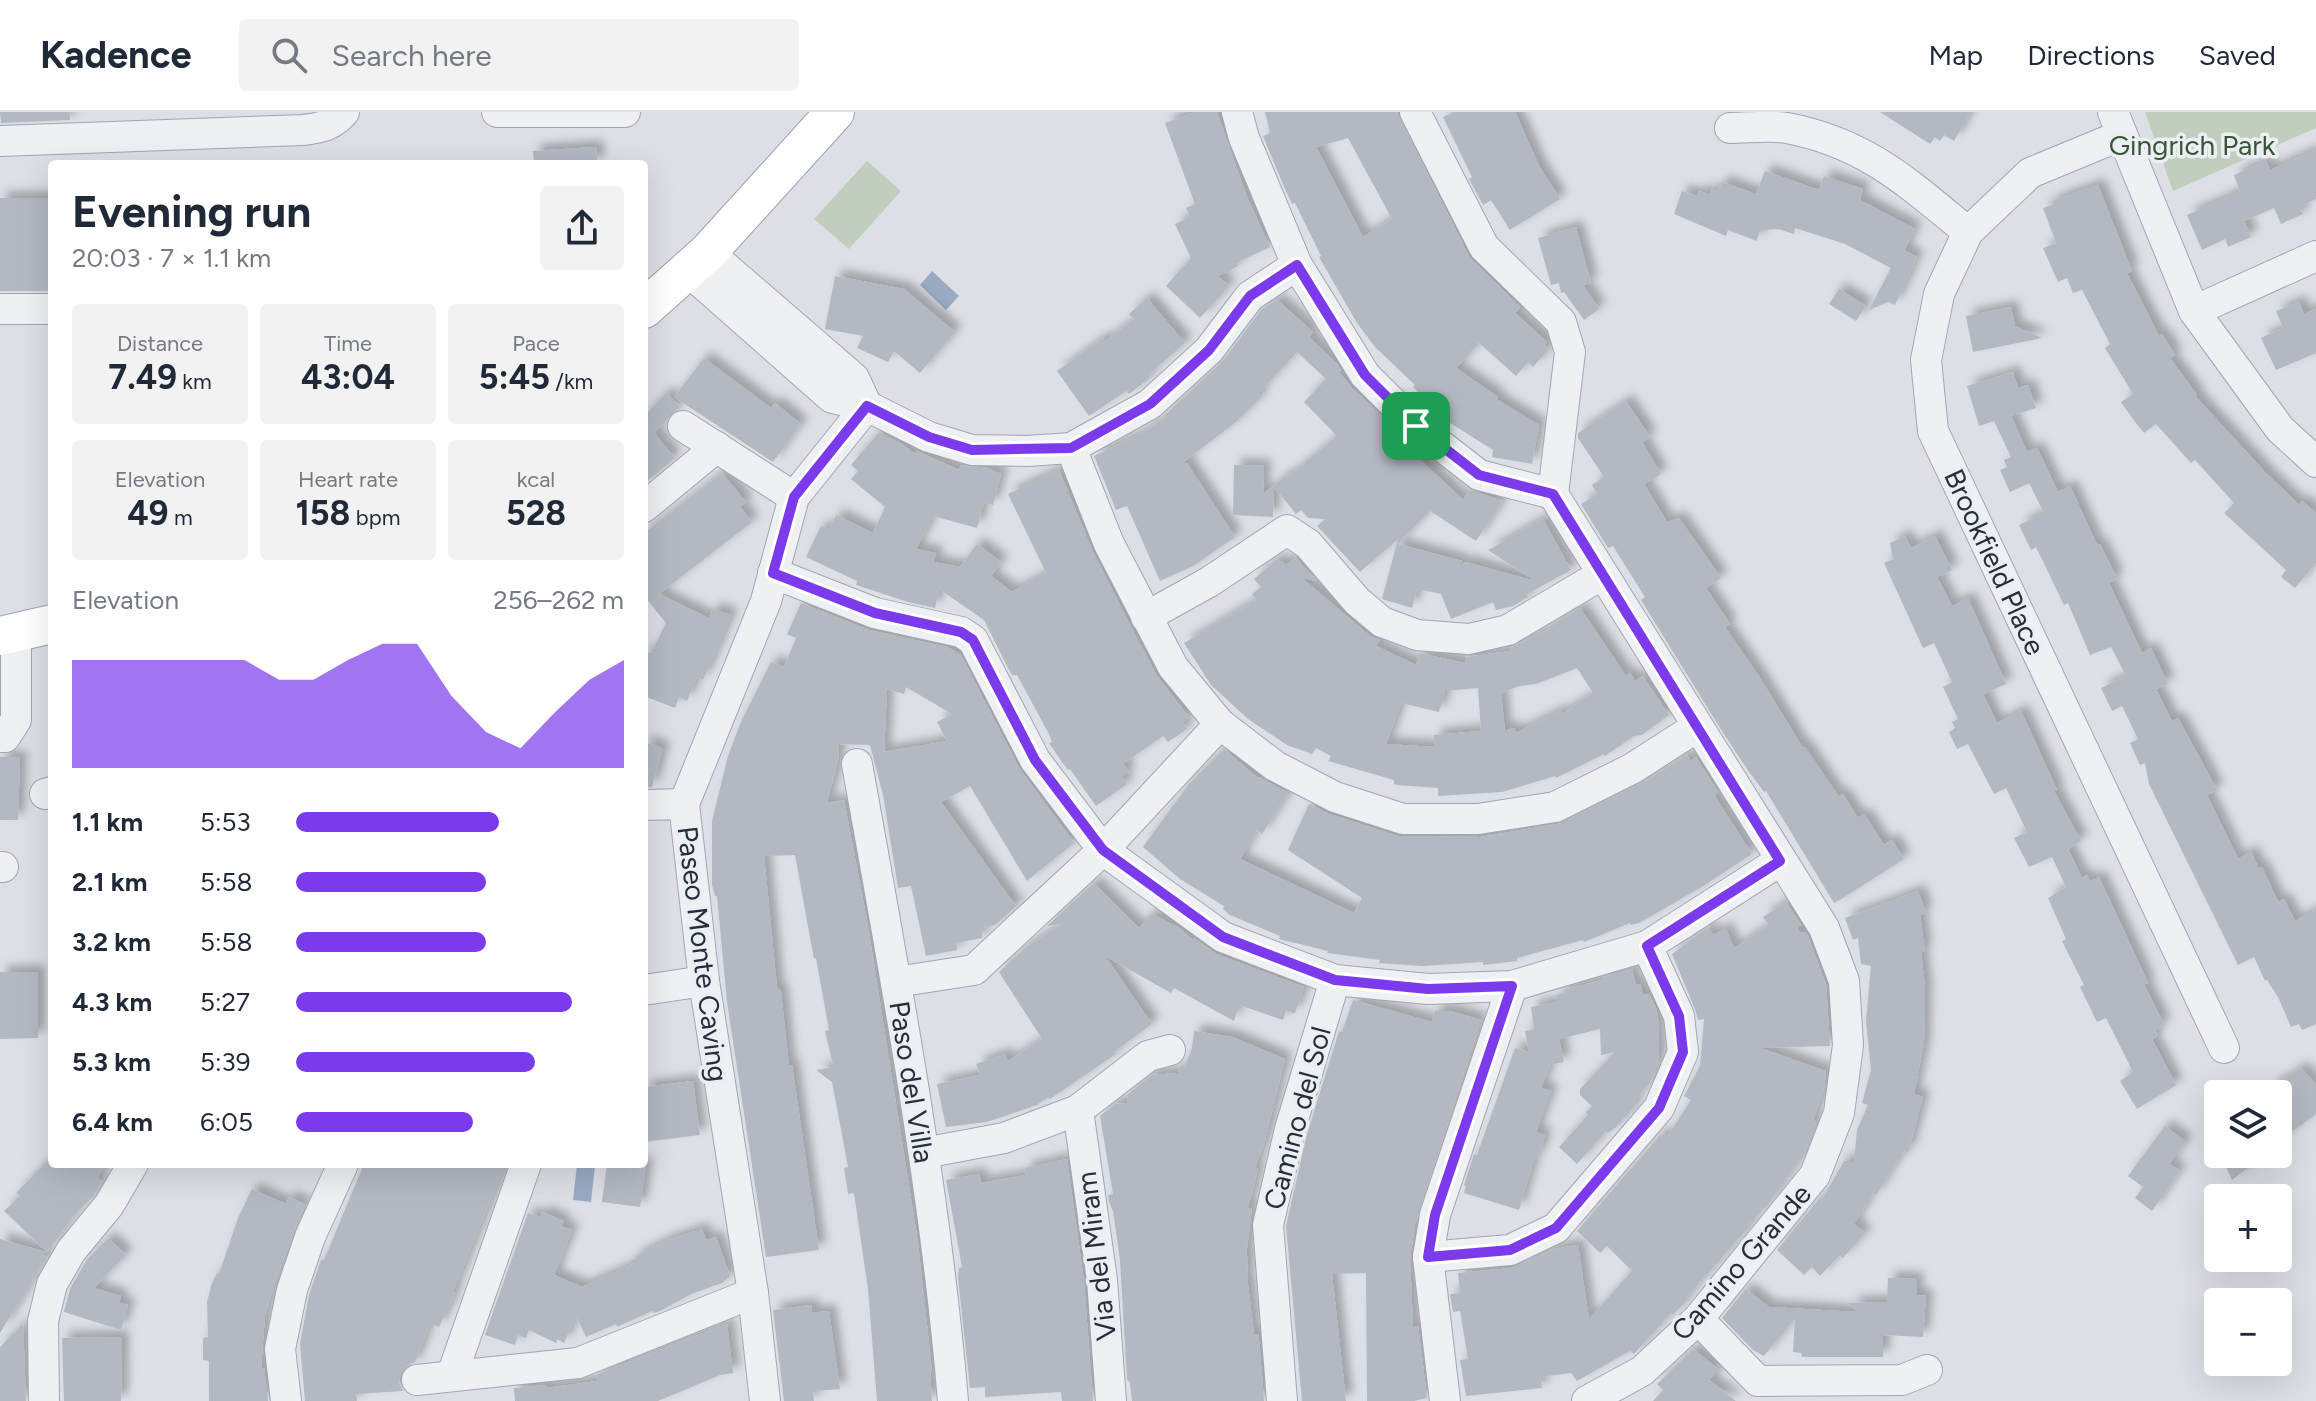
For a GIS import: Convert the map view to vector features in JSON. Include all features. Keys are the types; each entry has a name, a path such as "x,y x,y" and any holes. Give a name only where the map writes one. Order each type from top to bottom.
{"main road":[{"path":"648,305 698,261 835,112"},
{"path":"8,634 48,625"}],"street":[{"path":"0,141 291,121 323,128 344,112"},
{"path":"497,112 625,112"},
{"path":"1237,112 1244,138 1297,265 1365,375 1416,426 1479,475 1553,494 1570,352 1561,322 1484,247 1415,112"},
{"path":"2118,124 2194,311 2280,429 2316,462"},
{"name":"Brookfield Place","path":"2118,124 2030,173 1968,232 1939,294 1926,360 1933,431 2224,1048"},
{"path":"1730,128 1784,127 1836,141 1887,166 1968,232"},
{"path":"2194,311 2316,256"},
{"path":"698,261 832,398 867,406 929,437 972,450 1071,448 1150,404 1209,350 1250,296 1297,265"},
{"path":"0,309 48,309"},
{"name":"Paseo Monte Caving","path":"765,1401 753,1293 704,981 684,804 766,601 794,497 867,406"},
{"path":"683,426 794,497"},
{"path":"648,504 717,447"},
{"path":"1071,448 1109,544 1173,667 1220,724 1275,766 1335,797 1403,819 1478,819 1555,807 1633,768 1697,727"},
{"name":"Camino Grande","path":"1553,494 1824,928 1844,981 1848,1045 1839,1113 1815,1175 1698,1319 1642,1371 1587,1401"},
{"path":"1146,617 1209,582 1287,530 1308,544 1357,601 1382,622 1417,635 1469,639 1508,630 1601,575"},
{"path":"773,573 875,613 961,632 973,640 1035,760 1103,850 1223,937 1335,980 1428,989 1512,986 1647,946 1780,861"},
{"path":"0,737 5,737 16,720 8,634"},
{"path":"896,982 974,970 1103,850 1220,724"},
{"name":"Paso del Villa","path":"857,764 924,1153 943,1286 953,1401"},
{"path":"648,805 684,804"},
{"path":"1428,1257 1510,1250 1556,1228 1659,1108 1683,1052 1679,1016 1647,946"},
{"name":"Camino del Sol","path":"1282,1401 1268,1225 1290,1129 1335,980"},
{"path":"648,989 704,981"},
{"path":"1445,1401 1428,1257 1435,1215 1512,986"},
{"path":"924,1153 1004,1138 1078,1110 1148,1056 1170,1050"},
{"name":"Via del Miram","path":"1078,1110 1102,1280 1111,1401"},
{"path":"44,1401 43,1321 52,1284 71,1251 109,1205 131,1168"},
{"path":"286,1401 280,1349 292,1290 310,1237 341,1168"},
{"path":"452,1375 525,1168"},
{"path":"417,1380 578,1363 753,1293"},
{"path":"1698,1319 1758,1381 1902,1380 1927,1370"}],"green space":[{"name":"Gingrich Park","path":"2145,112 2316,112 2316,128 2173,191"},
{"path":"867,161 901,191 849,249 814,219"}],"water":[{"path":"932,271 959,296 946,310 920,285"},
{"path":"577,1168 595,1168 591,1202 573,1200"}],"building":[{"path":"0,112 70,112 70,120 1,123"},
{"path":"1196,112 1217,112 1247,197 1270,247 1236,263 1238,266 1218,276 1229,286 1200,318 1166,286 1191,258 1175,224 1190,217 1186,208 1195,204 1165,123"},
{"path":"1265,112 1397,112 1469,256 1466,257 1520,307 1515,313 1547,342 1544,344 1549,349 1533,367 1528,362 1516,376 1479,343 1456,368 1498,397 1496,399 1539,425 1532,464 1492,457 1493,450 1447,421 1375,347 1357,323 1319,257 1295,203 1292,204 1263,136 1270,133","holes":["1348,138 1392,219 1363,237 1316,147"]},
{"path":"1454,112 1515,112 1540,168 1560,199 1510,230 1491,200 1483,205 1469,179 1472,177 1443,117"},
{"path":"1880,112 1970,112 1954,141 1944,135 1940,141 1935,137 1930,144"},
{"path":"596,147 598,160 534,160 533,151"},
{"path":"2316,150 2316,199 2299,207 2303,214 2281,224 2274,208 2244,221 2251,237 2228,247 2225,239 2202,250 2187,215 2240,192 2234,175 2266,161 2270,170"},
{"path":"1765,171 1819,190 1824,176 1863,189 1860,200 1915,229 1904,250 1917,257 1895,305 1888,302 1869,310 1891,268 1845,244 1795,228 1794,234 1778,229 1760,230 1757,241 1728,230 1726,236 1674,214 1682,191 1697,196 1699,191 1710,195 1712,189 1718,191 1722,182 1756,194"},
{"path":"2098,185 2132,271 2127,273 2159,336 2162,334 2175,355 2170,358 2195,396 2299,505 2302,501 2316,513 2316,563 2295,588 2281,577 2286,570 2224,513 2234,503 2195,460 2191,463 2156,424 2144,433 2132,418 2121,402 2133,394 2105,348 2110,344 2082,290 2073,293 2067,278 2058,282 2043,248 2056,243 2043,208 2054,204 2052,201"},
{"path":"0,198 48,198 48,291 0,291"},
{"path":"1576,227 1591,283 1583,285 1599,309 1584,320 1564,292 1561,293 1559,283 1551,285 1538,238"},
{"path":"835,276 904,289 955,332 920,373 894,351 888,362 857,348 863,336 825,329"},
{"path":"1839,289 1866,306 1856,321 1829,304"},
{"path":"1147,298 1185,343 1129,394 1126,391 1089,416 1057,371 1134,319 1129,314"},
{"path":"1277,300 1313,332 1309,337 1336,363 1352,388 1419,451 1415,455 1463,500 1470,490 1502,501 1476,541 1430,511 1398,544 1462,561 1459,566 1466,562 1535,581 1488,550 1543,519 1571,570 1527,594 1528,597 1513,606 1496,610 1493,602 1451,619 1441,594 1417,589 1412,608 1382,599 1398,539 1360,572 1317,526 1325,519 1308,518 1301,510 1296,514 1274,487 1273,517 1233,515 1234,465 1264,466 1263,494 1337,436 1304,402 1326,379 1297,352 1258,394 1261,397 1236,422 1182,463 1187,463 1235,537 1193,566 1160,581 1127,506 1116,510 1094,456 1139,435 1165,418 1223,361 1262,309"},
{"path":"2299,302 2304,314 2316,309 2316,353 2276,370 2261,338 2283,328 2276,311"},
{"path":"2011,307 2015,326 2042,338 1973,352 1966,316"},
{"path":"704,358 771,408 775,403 801,424 773,462 674,397"},
{"path":"2013,372 2018,388 2028,385 2036,408 2011,416 2027,452 2037,448 2058,492 2070,486 2097,545 2100,544 2117,579 2109,583 2142,653 2151,648 2168,684 2156,689 2172,721 2178,718 2217,790 2207,795 2238,859 2251,852 2259,869 2262,867 2278,902 2284,899 2295,921 2316,910 2316,1024 2302,1030 2299,1024 2291,1027 2278,997 2265,981 2254,957 2238,965 2149,784 2145,763 2140,765 2130,743 2138,739 2122,706 2112,711 2101,688 2126,676 2111,647 2090,655 2068,603 2064,605 2036,547 2031,550 2019,525 2044,513 2029,483 2010,492 2000,470 2007,467 2004,460 2011,457 1994,421 1979,426 1967,386"},
{"path":"666,393 680,406 654,433 675,458 648,481 648,412"},
{"path":"1626,401 1650,437 1642,442 1661,474 1644,484 1667,522 1679,518 1721,578 1706,588 1730,624 1725,627 1803,748 1839,797 1843,794 1858,818 1864,814 1884,845 1892,840 1904,859 1834,903 1766,791 1720,728 1641,600 1645,597 1613,546 1608,548 1581,504 1597,494 1592,485 1604,477 1578,438 1578,433"},
{"path":"879,432 915,454 917,451 959,470 961,465 987,468 1001,474 993,505 984,503 977,528 933,516 916,549 936,553 934,562 960,567 977,544 1001,562 991,576 1012,592 1046,573 1008,494 1059,470 1093,552 1130,625 1157,676 1189,717 1182,722 1187,729 1168,742 1163,736 1123,764 1129,772 1122,777 1127,784 1096,806 1049,743 1052,742 1049,734 1017,675 1012,675 1008,668 984,620 939,589 935,608 908,602 856,585 857,581 806,557 821,526 829,530 836,515 873,533 885,507 851,479 858,471 851,465"},
{"path":"722,473 746,502 740,507 752,522 659,594 709,618 713,609 731,615 703,680 697,677 687,701 679,697 675,708 648,698 648,652 651,653 666,623 648,601 648,530"},
{"path":"1905,536 1911,548 1935,536 1952,570 1937,577 1952,606 1968,598 2006,684 1983,694 1997,723 2021,711 2057,790 2054,791 2081,841 2068,849 2082,878 2087,875 2090,881 2099,877 2148,983 2144,984 2164,1025 2155,1030 2158,1036 2152,1039 2176,1085 2137,1109 2120,1081 2133,1072 2106,1018 2097,1022 2080,987 2084,985 2062,941 2066,939 2048,898 2066,887 2052,857 2029,867 2014,838 2027,832 2006,788 1994,794 1968,744 1957,749 1949,732 1955,728 1952,722 1958,719 1943,687 1952,682 1934,643 1923,648 1884,563 1893,559 1890,543"},
{"path":"1296,558 1316,581 1301,577 1370,636 1380,640 1376,646 1416,665 1419,653 1465,663 1465,657 1511,651 1510,648 1550,629 1580,608 1626,676 1630,673 1635,681 1643,676 1669,715 1605,756 1556,778 1502,792 1438,796 1438,788 1397,785 1394,780 1328,761 1331,756 1316,748 1312,754 1287,745 1248,719 1211,685 1184,643 1257,600 1252,594 1261,587 1254,579 1275,561 1286,565","holes":["1577,668 1593,693 1562,714 1560,711 1516,733 1514,728 1505,731 1501,693","1478,688 1481,731 1434,735 1435,747 1386,744 1401,703 1439,712 1445,691"]},
{"path":"801,603 869,630 947,647 961,655 1019,768 1074,843 1027,881 970,786 941,802 1015,905 1022,901 995,925 982,928 982,938 956,943 957,950 926,956 911,886 898,888 883,795 870,745 839,744 827,803 844,800 868,926 918,1243 932,1372 932,1401 877,1401 868,1289 854,1193 848,1194 844,1168 848,1167 832,1082 816,1070 833,1065 795,855 764,856 777,987 781,992 789,1066 792,1065 819,1250 766,1257 727,1002 717,896 712,885 712,821 728,756 741,722 771,662 784,667 796,638 787,634","holes":["906,687 952,714 937,722 947,741 884,752 887,689 904,694"]},
{"path":"648,743 663,748 652,787 648,787"},
{"path":"1224,749 1258,778 1288,793 1262,834 1257,830 1240,859 1354,913 1362,898 1288,850 1309,804 1329,814 1398,836 1481,837 1563,823 1641,784 1687,755 1690,761 1696,757 1718,792 1714,795 1752,854 1639,923 1630,923 1584,942 1517,958 1517,961 1422,966 1379,963 1380,960 1327,953 1279,939 1280,936 1230,915 1223,909 1224,906 1180,879 1143,847 1189,784"},
{"path":"0,757 20,757 18,820 0,820"},
{"path":"1094,883 1139,928 1152,914 1178,927 1216,954 1304,987 1295,1013 1286,1011 1283,1020 1239,1005 1234,1021 1174,988 1171,993 1105,956 1152,1024 1114,1052 1116,1054 1050,1099 1048,1097 1037,1105 987,1122 946,1127 937,1084 980,1075 976,1064 1005,1054 1008,1061 1042,1039 999,972 1025,948 1061,924 1047,926"},
{"path":"1918,891 1926,913 1920,915 1925,952 1921,952 1925,987 1924,1043 1914,1094 1923,1097 1908,1153 1904,1151 1900,1161 1897,1160 1854,1224 1865,1233 1843,1258 1840,1255 1820,1276 1812,1267 1804,1275 1777,1250 1823,1198 1844,1161 1854,1161 1857,1130 1868,1105 1862,1103 1871,1070 1866,1021 1871,966 1861,964 1858,938 1853,940 1845,918"},
{"path":"1786,902 1801,925 1797,927 1800,933 1805,932 1808,936 1826,985 1830,1046 1760,1048 1826,1071 1824,1089 1813,1120 1816,1122 1802,1159 1689,1298 1634,1354 1630,1351 1577,1381 1571,1373 1540,1377 1542,1388 1466,1396 1460,1360 1468,1359 1460,1311 1453,1312 1450,1294 1460,1293 1458,1273 1512,1268 1555,1249 1578,1245 1589,1319 1632,1271 1607,1246 1600,1253 1577,1231 1661,1134 1661,1138 1663,1133 1667,1137 1691,1100 1684,1096 1700,1066 1704,1019 1698,1020 1672,954 1709,927 1713,935 1726,929 1734,948 1769,925 1763,917"},
{"path":"1632,969 1636,985 1640,984 1643,995 1649,994 1656,1008 1659,1061 1650,1083 1634,1101 1636,1103 1630,1112 1615,1128 1608,1133 1606,1131 1577,1164 1559,1147 1588,1115 1586,1112 1592,1106 1580,1095 1580,1089 1615,1052 1601,1055 1600,1029 1559,1039 1564,1062 1550,1065 1541,1088 1551,1091 1536,1132 1545,1135 1538,1157 1535,1156 1519,1210 1464,1193 1474,1154 1477,1155 1515,1048 1529,1052 1525,1031 1534,1029 1531,1007 1558,1002 1556,995 1565,993 1564,990"},
{"path":"0,972 38,972 38,1038 0,1039"},
{"path":"1353,1000 1432,1022 1435,1011 1450,1011 1481,1020 1415,1225 1410,1258 1413,1327 1418,1326 1427,1398 1414,1401 1367,1401 1366,1273 1332,1274 1346,1401 1302,1401 1286,1226 1307,1134 1339,1031 1342,1032"},
{"path":"1194,1031 1232,1037 1285,1059 1255,1168 1258,1169 1248,1208 1252,1208 1246,1256 1247,1277 1254,1334 1258,1334 1259,1340 1264,1401 1132,1401 1127,1379 1120,1260 1108,1195 1113,1194 1100,1116 1115,1104 1128,1103 1127,1095 1152,1075 1178,1073 1181,1065 1185,1067"},
{"path":"2301,1068 2316,1084 2316,1114 2292,1132 2292,1080 2283,1080"},
{"path":"693,1081 700,1135 648,1142 648,1087"},
{"path":"2165,1126 2186,1142 2169,1164 2180,1171 2152,1211 2135,1198 2143,1187 2128,1176"},
{"path":"1067,1159 1084,1282 1093,1401 1062,1401 1061,1392 985,1397 985,1387 970,1388 958,1278 959,1268 962,1267 946,1180 979,1174 981,1183 1026,1175 1025,1168"},
{"path":"44,1164 48,1164 48,1168 103,1168 97,1178 102,1181 94,1195 78,1212 79,1209 47,1252 4,1211 20,1196 16,1193"},
{"path":"362,1168 503,1168 439,1327 430,1323 415,1362 401,1372 399,1383 403,1391 356,1394 357,1401 305,1401 300,1344 309,1295 321,1260 324,1260"},
{"path":"606,1168 645,1168 640,1207 602,1202"},
{"path":"2226,1168 2247,1168 2232,1180"},
{"path":"252,1189 286,1204 289,1197 305,1204 265,1315 261,1368 264,1368 268,1401 209,1401 209,1361 203,1360 203,1338 208,1337 207,1302"},
{"path":"542,1212 564,1221 561,1226 572,1230 554,1275 582,1287 632,1265 630,1261 636,1256 668,1240 702,1229 706,1240 716,1237 730,1276 722,1283 691,1294 660,1311 652,1311 586,1337 576,1316 564,1343 557,1339 556,1343 529,1330 526,1338 518,1335 515,1345 485,1335 528,1213 540,1217"},
{"path":"108,1238 126,1255 94,1288 121,1296 119,1303 128,1305 121,1330 64,1312 70,1289 86,1261"},
{"path":"0,1239 46,1252 43,1255 47,1257 0,1333"},
{"path":"1888,1278 1917,1279 1916,1295 1926,1296 1923,1337 1883,1335 1883,1357 1802,1357 1801,1353 1793,1352 1795,1318 1764,1356 1753,1350 1722,1318 1746,1289 1769,1307 1858,1312 1849,1303 1887,1302"},
{"path":"811,1305 812,1313 829,1311 840,1389 813,1391 814,1401 784,1401 773,1310"},
{"path":"23,1324 26,1401 0,1401 0,1347"},
{"path":"727,1324 733,1373 720,1375 658,1401 515,1401 514,1388 546,1385 546,1388 598,1381 596,1375"},
{"path":"122,1337 121,1401 64,1401 62,1338"},
{"path":"1693,1349 1719,1370 1709,1380 1736,1401 1653,1401 1663,1390 1657,1384"}],"route":[{"path":"1297,265 1365,375 1416,426 1479,475 1553,494 1780,861 1647,946 1679,1016 1683,1052 1659,1108 1556,1228 1510,1250 1428,1257 1435,1215 1512,986 1428,989 1335,980 1223,937 1103,850 1035,760 973,640 961,632 875,613 773,573 794,497 867,406 929,437 972,450 1071,448 1150,404 1209,350 1250,296 1297,265"}]}
